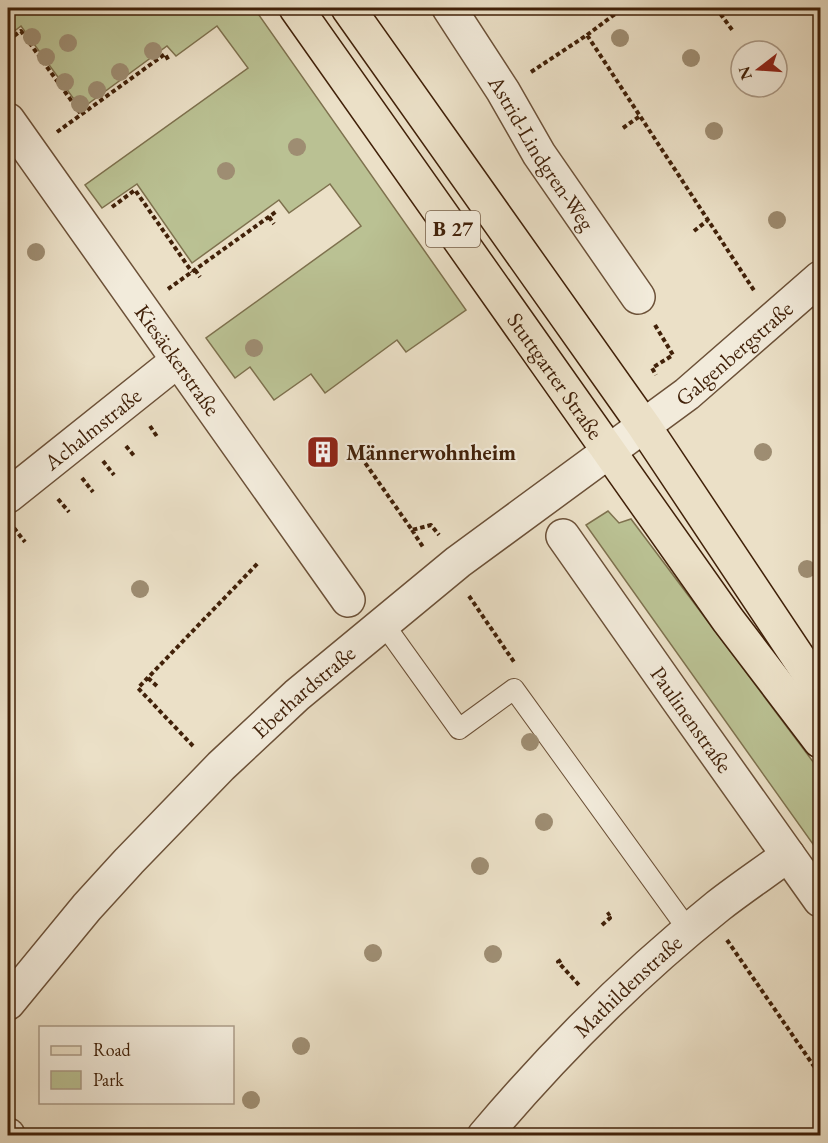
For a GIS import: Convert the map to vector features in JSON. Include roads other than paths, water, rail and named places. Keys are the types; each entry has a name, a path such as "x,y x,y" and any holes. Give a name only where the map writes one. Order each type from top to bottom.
{"main road":[{"name":"Stuttgarter Straße","path":"296,8 728,620 820,741"},
{"name":"Stuttgarter Straße","path":"348,8 644,426 820,690"}],"street":[{"name":"Astrid-Lindgren-Weg","path":"448,8 503,91 539,154 638,297"},
{"name":"Kiesäckerstraße","path":"8,120 348,600"},
{"name":"Galgenbergstraße","path":"644,426 774,320 820,278"},
{"name":"Achalmstraße","path":"8,496 177,361"},
{"name":"Eberhardstraße","path":"8,1003 87,907 216,770 297,695 454,565 644,426"},
{"name":"Paulinenstraße","path":"564,536 820,900"},
{"name":"Mathildenstraße","path":"484,1136 565,1045 597,1013 699,922 788,855"}],"lane":[{"path":"383,623 459,729 514,689 699,922"}],"place":[{"name":"Männerwohnheim","path":"323,452"}]}
